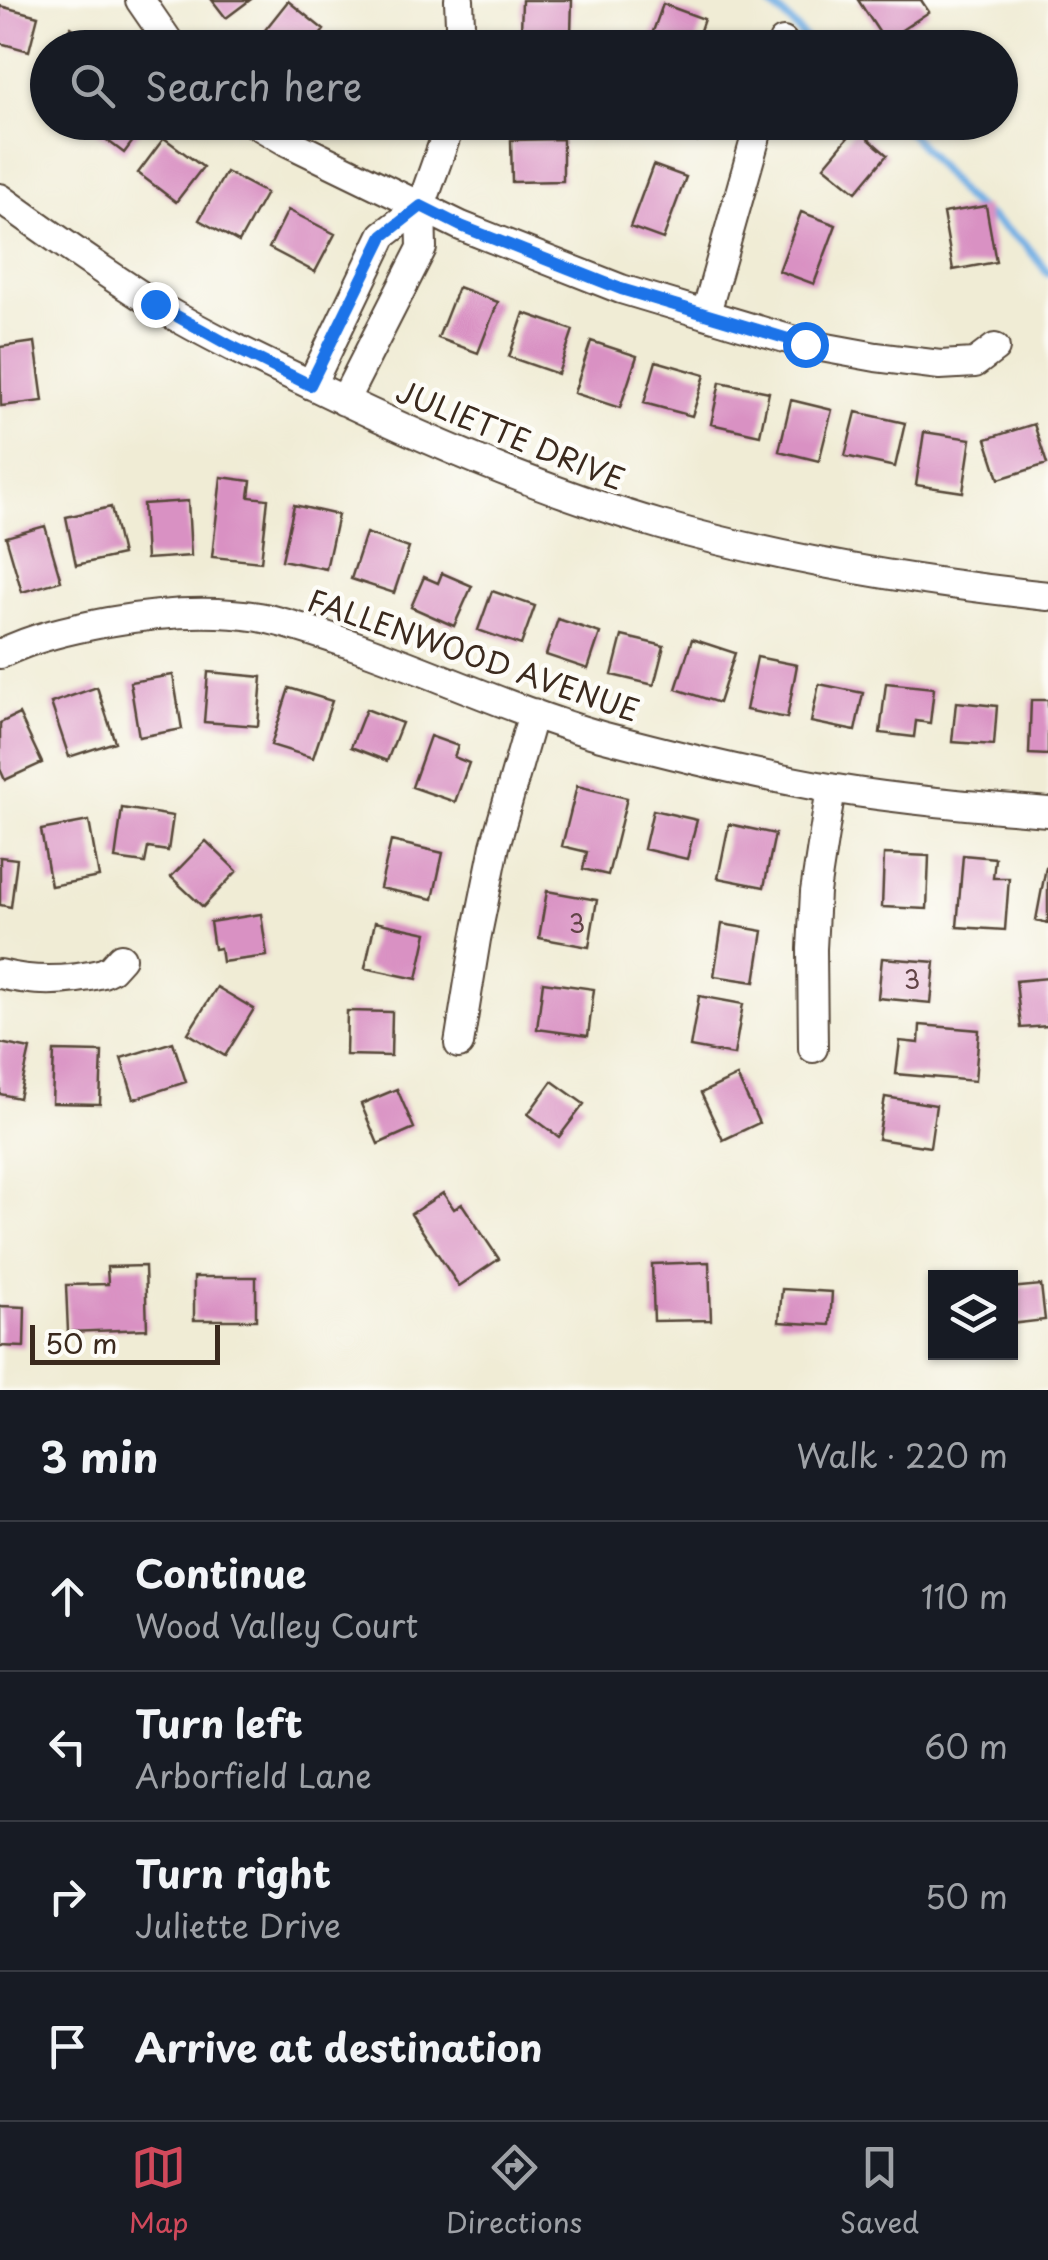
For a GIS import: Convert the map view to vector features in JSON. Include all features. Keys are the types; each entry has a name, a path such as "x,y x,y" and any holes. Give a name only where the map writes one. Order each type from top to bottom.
{"street":[{"path":"140,0 161,30"},
{"path":"458,0 460,30"},
{"path":"284,140 461,226 621,289 805,344 940,366 975,363 995,348"},
{"path":"344,401 422,248 421,206 445,140"},
{"path":"706,313 755,140"},
{"name":"JULIETTE DRIVE","path":"0,198 155,304 231,346 427,440 562,494 662,526 782,556 879,574 1048,596"},
{"path":"310,385 383,236 421,206"},
{"name":"FALLENWOOD AVENUE","path":"0,654 64,630 133,617 180,613 254,616 290,624 398,661 532,714 710,764 831,788 1048,812"},
{"path":"459,1044 495,846 532,714"},
{"path":"812,1048 815,892 831,788"},
{"path":"0,974 48,982 76,979 103,973 121,958"}],"building":[{"path":"212,0 250,0 226,18"},
{"path":"522,0 572,0 571,30 521,30"},
{"path":"858,0 921,0 929,12 902,30 878,30"},
{"path":"288,1 324,30 265,30"},
{"path":"663,4 704,19 700,30 654,30"},
{"path":"0,6 38,16 34,30 30,30 29,51 0,43"},
{"path":"107,140 134,140 124,153"},
{"path":"163,140 203,167 176,202 138,173"},
{"path":"511,140 563,140 563,181 512,182"},
{"path":"846,140 870,140 887,155 856,192 824,166"},
{"path":"653,165 686,177 663,239 630,227"},
{"path":"226,172 266,193 239,242 199,220"},
{"path":"986,206 996,262 953,270 943,213"},
{"path":"288,210 335,234 315,272 269,248"},
{"path":"801,212 836,225 814,284 779,271"},
{"path":"458,287 498,302 478,353 438,338"},
{"path":"524,313 573,330 558,374 509,357"},
{"path":"591,341 637,356 620,408 574,393"},
{"path":"35,342 43,401 1,406 0,347"},
{"path":"656,361 705,375 692,416 644,403"},
{"path":"720,382 769,392 760,435 711,424"},
{"path":"791,400 832,410 819,461 779,451"},
{"path":"856,412 905,423 895,467 845,456"},
{"path":"1034,424 1047,464 999,479 986,439"},
{"path":"924,432 971,439 963,492 916,485"},
{"path":"221,477 251,481 249,497 268,499 261,562 212,557"},
{"path":"188,501 191,556 146,559 143,504"},
{"path":"294,505 338,515 326,569 282,560"},
{"path":"111,507 122,555 76,565 66,517"},
{"path":"45,526 61,581 22,592 6,537"},
{"path":"366,533 409,548 394,593 351,579"},
{"path":"442,573 472,586 454,626 411,607 424,577 438,583"},
{"path":"492,591 535,606 521,645 478,630"},
{"path":"558,619 600,633 588,669 546,655"},
{"path":"622,636 664,646 654,685 612,675"},
{"path":"692,639 735,653 719,703 676,689"},
{"path":"757,657 797,665 787,718 746,710"},
{"path":"208,672 262,677 258,726 204,722"},
{"path":"173,675 182,729 139,737 130,682"},
{"path":"886,683 934,688 930,723 916,721 914,737 880,733"},
{"path":"819,684 863,693 855,731 811,722"},
{"path":"97,687 115,742 69,757 51,703"},
{"path":"289,688 332,701 313,758 271,745"},
{"path":"1031,700 1048,700 1048,755 1029,754"},
{"path":"956,702 997,706 994,745 952,742"},
{"path":"366,709 402,723 387,761 351,747"},
{"path":"19,714 42,763 5,780 0,769 0,723"},
{"path":"430,736 458,746 454,757 469,763 455,802 412,787"},
{"path":"577,786 627,798 608,875 583,869 587,852 562,846"},
{"path":"122,808 173,816 168,851 148,848 145,863 115,859"},
{"path":"653,810 697,820 687,859 644,849"},
{"path":"89,821 99,877 51,886 41,830"},
{"path":"729,824 775,834 764,887 718,878"},
{"path":"206,841 237,871 203,907 171,877"},
{"path":"391,841 443,853 433,899 380,888"},
{"path":"884,854 929,856 927,909 882,907"},
{"path":"963,855 995,858 993,878 1009,878 1005,930 957,927"},
{"path":"0,857 17,859 11,907 0,905"},
{"path":"1048,867 1048,923 1036,920"},
{"path":"547,891 597,900 589,947 539,938"},
{"path":"261,914 267,956 222,962 220,948 214,949 210,922"},
{"path":"375,922 427,933 417,979 365,968"},
{"path":"722,924 763,931 755,982 714,976"},
{"path":"882,958 935,962 931,1003 878,998"},
{"path":"1048,978 1048,1026 1021,1028 1016,981"},
{"path":"543,982 594,989 588,1036 537,1029"},
{"path":"217,987 254,1009 225,1056 188,1033"},
{"path":"699,996 743,1004 734,1055 690,1047"},
{"path":"347,1011 392,1012 391,1056 346,1055"},
{"path":"920,1025 979,1030 975,1081 896,1074 900,1041 919,1043"},
{"path":"173,1042 186,1082 134,1099 121,1058"},
{"path":"0,1043 30,1049 19,1098 0,1094"},
{"path":"54,1051 102,1052 100,1104 52,1103"},
{"path":"737,1076 759,1123 723,1140 701,1093"},
{"path":"552,1081 584,1104 559,1137 528,1114"},
{"path":"397,1089 414,1128 378,1144 361,1104"},
{"path":"885,1097 936,1105 930,1147 878,1139"},
{"path":"443,1193 454,1209 462,1204 499,1259 459,1286 411,1214"},
{"path":"709,1262 711,1320 654,1321 652,1264"},
{"path":"145,1266 147,1329 68,1332 66,1285 108,1284 107,1267"},
{"path":"194,1277 256,1277 256,1320 194,1320"},
{"path":"1041,1285 1045,1320 1018,1323 1018,1287"},
{"path":"782,1289 832,1292 830,1325 779,1322"},
{"path":"0,1306 25,1307 24,1347 0,1346"}],"waterway":[{"path":"765,0 798,30"},
{"path":"916,140 966,199 1026,245 1048,273"}],"route":[{"path":"155,304 310,385 383,236 421,206 461,226 621,289 805,344"}]}
